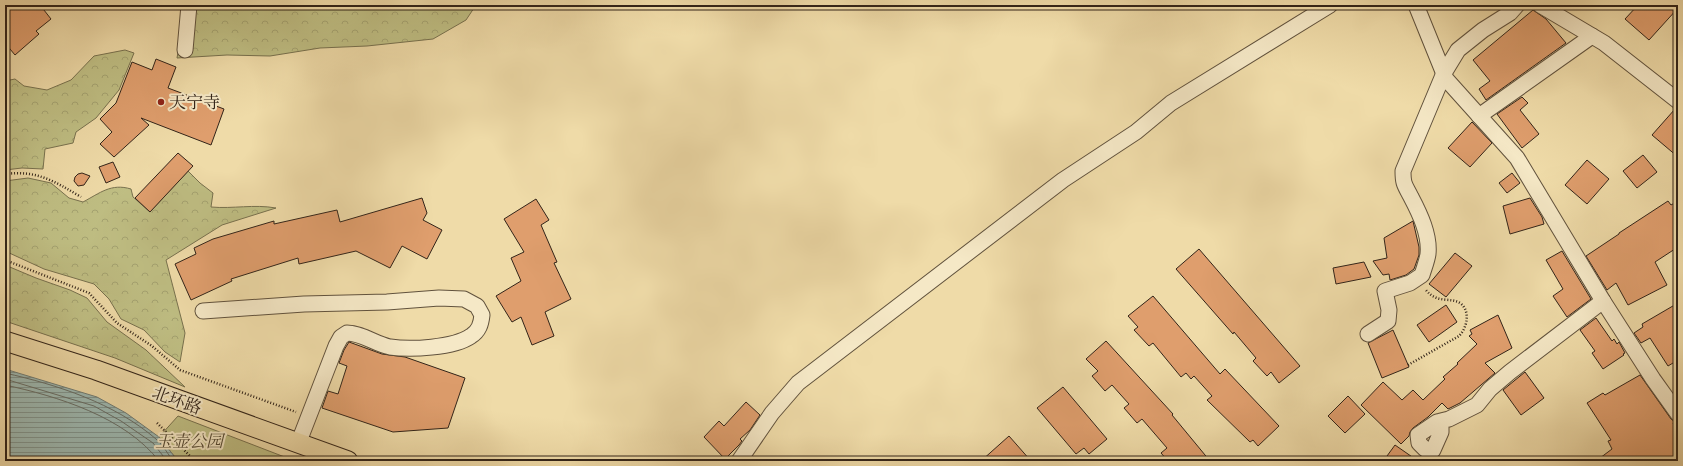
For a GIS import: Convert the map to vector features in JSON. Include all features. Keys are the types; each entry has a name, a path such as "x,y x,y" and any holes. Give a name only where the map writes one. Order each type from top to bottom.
{"main road":[{"name":"北环路","path":"5,341 96,370 348,461"}],"street":[{"path":"185,50 189,5"},
{"path":"739,461 772,413 798,383 1064,180 1136,132 1171,104 1330,5"},
{"path":"1416,5 1446,79 1517,158 1603,301 1653,379 1678,414"},
{"path":"1368,334 1388,321 1389,310 1385,291 1410,283 1422,275 1428,255 1428,241 1420,217 1403,183 1403,171 1444,73 1458,50 1483,30 1510,13 1517,5"},
{"path":"1540,5 1604,43 1678,101"},
{"path":"1479,116 1592,36"},
{"path":"202,311 304,304 387,302 439,298 464,300 477,306 482,315 479,329 472,336 450,344 401,348 373,342 354,333 346,333 341,337 336,346 298,444"},
{"path":"1440,421 1463,413 1477,405 1490,389 1510,372 1603,301"}],"path":[{"path":"5,174 37,174 50,179 81,197"},
{"path":"5,260 89,292 117,323 152,346 180,370 309,417"},
{"path":"1408,366 1459,336 1465,330 1467,321 1461,304 1458,302 1442,300 1430,294 1417,278"},
{"path":"158,423 195,461"}],"green space":[{"path":"186,5 476,5 466,20 433,39 367,46 320,48 270,56 227,55 177,58"},
{"path":"125,50 134,53 119,90 96,118 76,132 73,143 45,149 43,169 22,168 5,170 5,161 7,157 5,155 5,81 15,79 24,86 47,90 71,80 94,56"},
{"path":"188,171 213,193 211,207 260,206 276,208 222,225 166,260 185,333 180,362 165,352 144,330 121,319 109,299 94,284 44,269 5,251 5,181 28,178 51,183 69,198 83,202 100,192 112,188 124,187 131,189 133,197 150,212"},
{"path":"5,265 87,298 107,322 146,350 185,387 115,358 5,321"},
{"name":"玉壶公园","path":"178,416 295,461 178,461 159,437"}],"water":[{"path":"5,369 97,397 126,413 159,437 178,461 5,461"}],"building":[{"path":"5,5 40,5 51,19 36,31 39,34 15,55 5,43"},
{"path":"1638,5 1678,5 1678,8 1649,40 1625,19"},
{"path":"1533,10 1546,19 1566,43 1486,100 1479,89 1490,81 1473,60"},
{"path":"156,59 176,67 168,88 224,109 211,145 141,118 149,125 114,157 100,144 112,132 100,119 116,103 132,62 152,70"},
{"path":"1522,97 1528,103 1520,110 1539,134 1522,148 1497,114"},
{"path":"1675,109 1678,110 1678,157 1652,135"},
{"path":"1472,122 1492,143 1470,167 1448,148"},
{"path":"178,153 193,166 150,212 135,198"},
{"path":"1643,155 1657,172 1637,188 1623,171"},
{"path":"1587,160 1609,179 1587,204 1565,185"},
{"path":"113,162 120,177 106,183 99,167"},
{"path":"82,173 90,176 84,185 78,186 74,181 75,177"},
{"path":"1512,173 1520,183 1507,193 1499,183"},
{"path":"422,198 427,213 423,220 442,230 427,259 402,246 390,268 356,251 299,264 298,258 231,279 232,281 191,300 175,264 196,254 194,248 213,239 274,221 274,224 337,210 340,222"},
{"path":"1530,198 1542,217 1544,224 1510,234 1503,206"},
{"path":"536,199 549,220 541,225 557,262 554,263 571,299 545,312 554,336 532,345 521,317 512,322 496,296 521,281 511,258 524,252 504,219"},
{"path":"1668,201 1671,205 1678,201 1678,247 1655,262 1667,285 1628,305 1616,283 1607,290 1586,256"},
{"path":"1413,221 1419,247 1419,255 1414,269 1406,275 1390,280 1389,274 1383,275 1373,261 1387,258 1384,238"},
{"path":"1199,249 1300,366 1279,383 1271,372 1267,376 1253,361 1256,358 1176,269"},
{"path":"1562,251 1591,299 1567,317 1553,296 1563,289 1546,260"},
{"path":"1455,253 1472,266 1446,297 1429,284"},
{"path":"1364,262 1371,277 1336,284 1333,268"},
{"path":"1153,296 1220,374 1225,369 1279,426 1258,446 1253,440 1250,442 1207,400 1212,396 1194,376 1191,379 1186,373 1181,377 1153,343 1149,346 1134,330 1138,327 1128,316"},
{"path":"1678,303 1678,360 1668,366 1650,338 1641,343 1634,333 1643,327 1642,324"},
{"path":"1446,305 1457,322 1429,342 1417,325"},
{"path":"1498,315 1512,348 1485,363 1495,373 1460,403 1448,409 1442,403 1428,417 1413,428 1409,436 1401,444 1361,405 1383,382 1402,400 1413,390 1423,400 1445,379 1443,377 1477,344 1469,336 1472,334 1470,330"},
{"path":"1596,318 1612,341 1614,339 1617,344 1619,342 1625,353 1603,369 1592,353 1595,351 1580,330"},
{"path":"1393,330 1409,367 1382,378 1368,343"},
{"path":"1106,341 1173,414 1172,415 1210,461 1168,461 1161,453 1167,448 1142,419 1137,423 1124,408 1129,404 1112,385 1105,391 1092,376 1098,371 1086,359"},
{"path":"349,342 382,354 405,357 465,378 448,428 393,432 322,408 328,391 338,394 347,366 339,363"},
{"path":"1525,372 1544,398 1521,415 1503,390"},
{"path":"1640,375 1671,419 1675,422 1673,423 1678,432 1678,461 1596,461 1612,449 1608,441 1611,440 1587,403 1603,393 1605,395"},
{"path":"1063,387 1107,439 1089,454 1084,448 1076,454 1037,408"},
{"path":"1348,396 1365,414 1345,433 1328,416"},
{"path":"746,402 760,415 750,430 740,439 742,441 739,445 725,459 704,437 719,421 724,426"},
{"path":"1009,436 1031,461 981,461"},
{"path":"1395,445 1418,461 1394,461 1387,456"}],"place":[{"name":"天宁寺","path":"161,102"}]}
